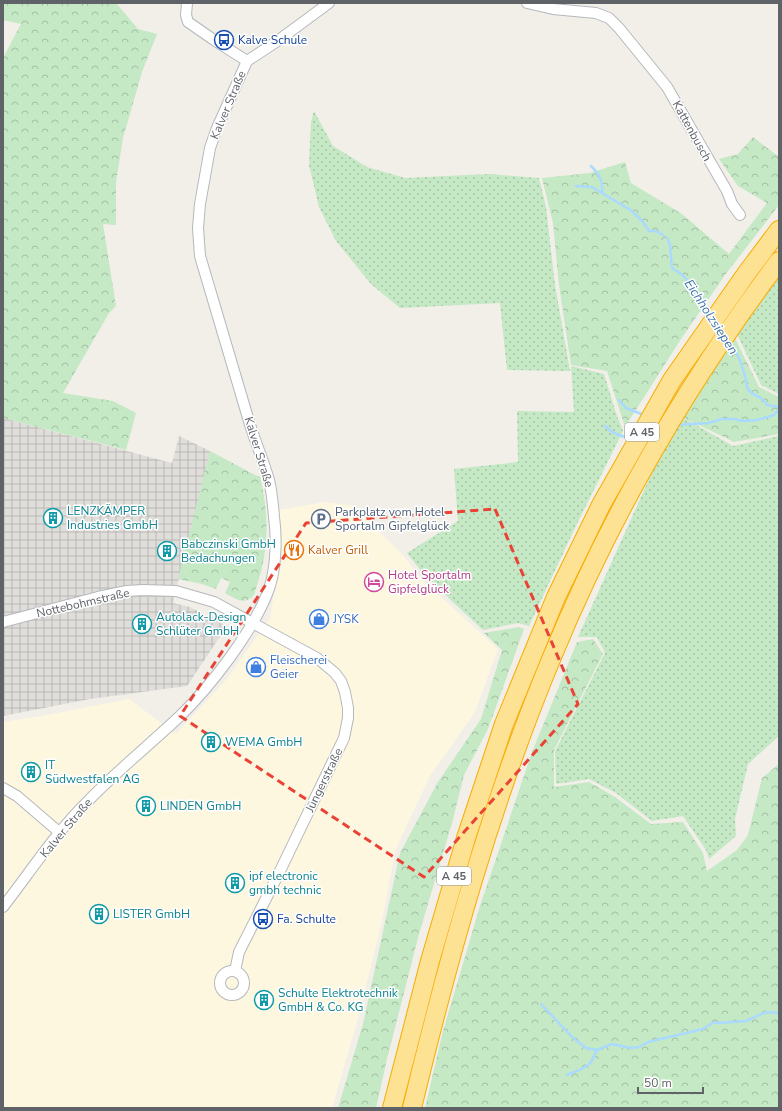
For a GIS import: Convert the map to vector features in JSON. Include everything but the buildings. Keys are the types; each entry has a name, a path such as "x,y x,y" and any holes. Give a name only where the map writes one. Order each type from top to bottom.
{"highway":[{"name":"A 45","path":"392,1108 430,961 466,838 504,724 556,597 602,504 672,380 746,274 779,230"},
{"name":"A 45","path":"412,1108 456,936 486,838 520,738 552,657 588,575 626,500 688,393 752,297 779,261"}],"street":[{"path":"187,3 186,15 188,22 247,61"},
{"name":"Kalver Straße","path":"3,907 59,832 111,778 180,716 228,660 253,622 270,586 273,572 275,536 269,480 248,418 200,256 198,236 200,204 210,148 217,128 247,61 276,42 329,3"},
{"name":"Kattenbusch","path":"527,3 553,9 596,13 609,18 619,28 667,87 727,191 732,204 740,215"},
{"name":"Nottebohmstraße","path":"3,622 127,591 156,590 176,591 214,602 253,622"},
{"name":"Jüngerstraße","path":"235,971 239,952 342,744 348,718 345,692 341,681 335,672 318,658 253,622"},
{"path":"3,788 17,796 59,832"}],"highlighted area":[{"path":"495,509 578,704 424,877 180,716 306,523"}],"shaded area":[{"path":"3,418 172,463 179,436 210,451 173,603 190,607 227,626 187,686 90,699 3,716"},
{"path":"325,502 354,506 402,554 422,580 498,649 475,712 430,776 395,851 382,921 357,1022 332,1108 3,1108 3,722 129,699 176,734 227,679 270,618 279,565 279,510"}],"green space":[{"path":"3,3 116,3 138,29 157,34 142,72 123,138 116,182 116,225 103,224 116,306 109,313 63,393 113,401 136,413 126,450 3,418 3,56 21,24 3,20"},
{"path":"314,111 333,146 367,167 405,178 489,174 539,178 546,207 555,285 570,371 507,370 500,303 400,308 371,284 336,241 319,207 309,165 311,122"},
{"path":"753,137 779,157 779,205 725,275 681,339 625,427 607,371 571,365 559,285 553,223 542,178 590,173 625,162 631,183 682,214 729,254 767,203 738,186 719,159 738,154"},
{"path":"778,275 779,394 761,385 737,334"},
{"path":"734,336 759,387 779,397 779,434 734,442 684,418"},
{"path":"571,366 604,374 623,431 529,626 518,623 483,630 426,577 407,553 458,521 454,469 518,462 517,411 574,412"},
{"path":"684,418 733,446 779,436 779,736 748,764 735,819 736,836 709,859 706,850 683,816 652,821 616,793 589,779 556,784 555,751 605,653 597,637 578,637 654,468"},
{"path":"210,451 257,476 260,476 265,507 265,550 263,564 254,595 243,601 225,593 230,582 221,578 216,589 202,584 178,579"},
{"path":"519,627 524,629 488,729 464,775 452,823 419,934 376,1108 338,1108 363,1024 400,853 438,782 481,719 502,650 484,633"},
{"path":"593,639 603,654 554,750 554,787 589,782 615,797 651,824 683,822 703,853 707,871 737,850 748,835 762,778 779,764 779,1108 425,1108 443,1031 480,906 532,752 577,642"}],"waterway":[{"path":"591,166 600,178 602,193"},
{"name":"Eichholzsiepen","path":"576,186 592,187 632,211 643,222 649,231 656,231 663,235"},
{"name":"Eichholzsiepen","path":"667,238 670,245 672,268 684,276 710,314"},
{"name":"Eichholzsiepen","path":"729,341 740,360 750,392 762,399 767,405 779,407"},
{"path":"619,400 626,408 644,415"},
{"path":"677,425 708,423 722,419 744,421 757,420 774,415 779,409"},
{"path":"605,426 617,434 631,437"},
{"path":"541,1004 572,1037 586,1048 597,1050 612,1044 630,1048 639,1047 648,1042 703,1029 714,1022 746,1021 766,1012 779,1013"},
{"path":"567,1075 584,1068 589,1064 597,1050"}],"place":[{"name":"Kalve Schule","path":"224,40"},
{"name":"LENZKÄMPER Industries GmbH","path":"53,518"},
{"name":"Parkplatz vom Hotel Sportalm Gipfelglück","path":"321,519"},
{"name":"Kalver Grill","path":"294,550"},
{"name":"Babczinski GmbH Bedachungen","path":"167,551"},
{"name":"Hotel Sportalm Gipfelglück","path":"374,582"},
{"name":"JYSK","path":"319,619"},
{"name":"Autolack-Design Schlüter GmbH","path":"142,624"},
{"name":"Fleischerei Geier","path":"256,667"},
{"name":"WEMA GmbH","path":"211,742"},
{"name":"IT Südwestfalen AG","path":"31,772"},
{"name":"LINDEN GmbH","path":"146,806"},
{"name":"ipf electronic gmbh technic","path":"235,883"},
{"name":"LISTER GmbH","path":"99,914"},
{"name":"Fa. Schulte","path":"263,919"},
{"name":"Schulte Elektrotechnik GmbH & Co. KG","path":"264,1000"}]}
